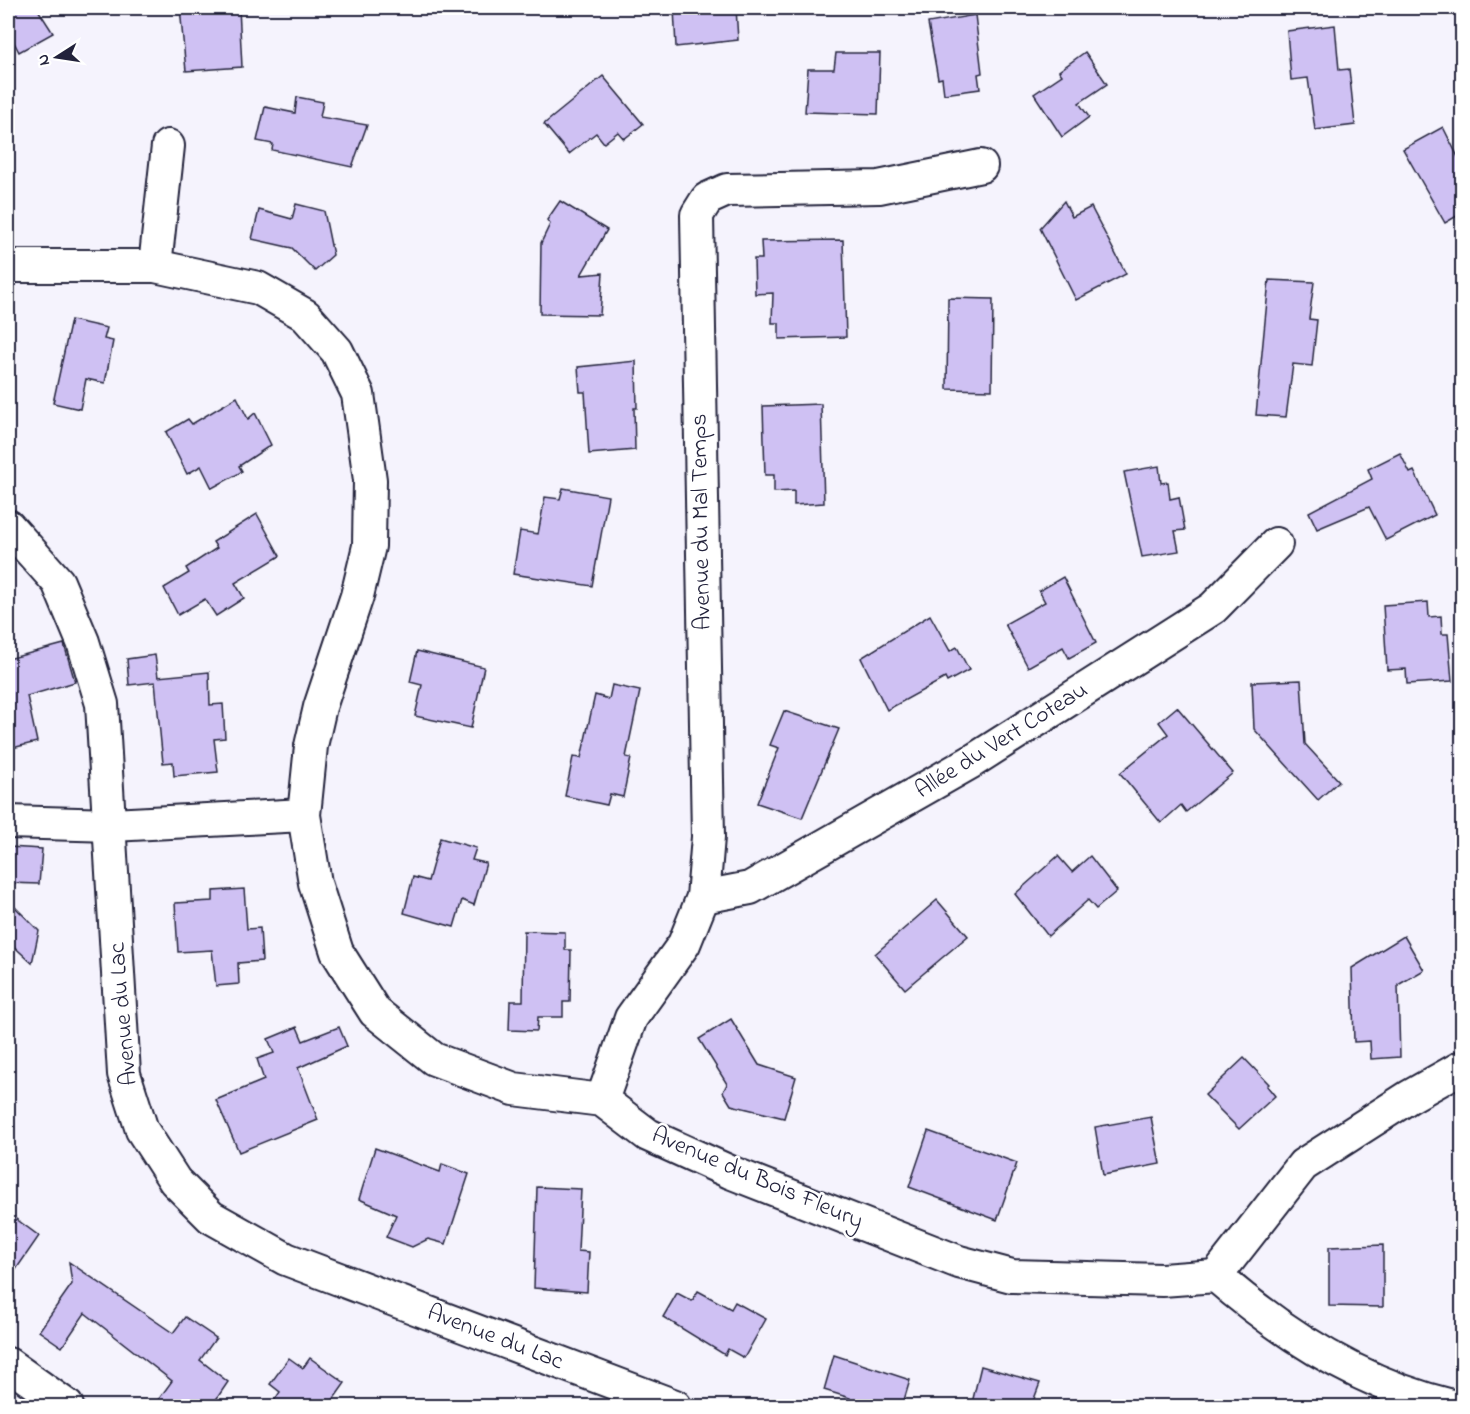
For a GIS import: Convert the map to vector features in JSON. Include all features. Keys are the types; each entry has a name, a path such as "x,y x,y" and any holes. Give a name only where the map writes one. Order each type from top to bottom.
{"street":[{"path":"155,266 168,146"},
{"name":"Avenue du Mal Temps","path":"602,1100 632,1018 684,944 703,897 708,837 697,215 707,199 727,190 879,187 981,166"},
{"name":"Avenue du Bois Fleury","path":"8,266 155,266 258,288 305,315 337,351 358,394 370,480 369,546 357,596 320,707 311,746 304,815 315,883 337,952 375,1012 434,1059 514,1089 602,1100 658,1139 730,1172 959,1262 1012,1276 1162,1280 1216,1276"},
{"name":"Avenue du Lac","path":"8,526 58,582 83,642 102,705 111,825 124,1074 142,1131 176,1181 211,1217 286,1259 675,1407"},
{"name":"Allée du Vert Coteau","path":"703,897 750,888 971,762 1213,608 1276,544"},
{"path":"8,822 111,825 304,815"},
{"path":"1452,1407 1412,1397 1310,1346 1258,1312 1216,1276 1303,1165 1409,1097 1462,1067"},
{"path":"8,1364 67,1407"}],"building":[{"path":"8,8 37,8 53,33 19,52 8,31"},
{"path":"180,8 239,8 242,67 186,71"},
{"path":"674,8 736,8 738,40 676,47"},
{"path":"975,15 982,73 978,74 980,89 944,94 942,78 938,79 928,23"},
{"path":"1335,25 1339,70 1349,69 1355,125 1315,130 1308,78 1291,80 1287,31"},
{"path":"1085,52 1107,84 1079,103 1089,117 1062,137 1034,94 1062,75 1059,71"},
{"path":"836,53 880,53 878,114 805,112 808,69 834,69"},
{"path":"603,76 643,124 624,139 618,132 604,143 596,133 569,154 544,124"},
{"path":"297,97 323,102 320,117 367,125 352,167 272,150 273,144 257,141 265,107 295,113"},
{"path":"1443,127 1462,165 1462,213 1445,223 1403,149"},
{"path":"560,201 607,230 581,275 603,273 600,315 540,314 541,243 550,224 547,220"},
{"path":"1064,201 1072,217 1091,207 1126,274 1076,300 1040,228"},
{"path":"296,204 324,211 333,255 315,271 292,248 252,239 259,210 292,219"},
{"path":"843,240 846,337 779,339 779,323 772,323 773,293 755,294 754,259 762,259 761,241"},
{"path":"1269,280 1314,282 1309,319 1317,320 1312,366 1293,364 1286,417 1256,415"},
{"path":"948,298 993,299 992,390 947,389"},
{"path":"71,320 107,328 104,339 113,341 105,383 86,379 80,409 53,403"},
{"path":"636,361 635,450 589,454 585,392 580,392 578,367"},
{"path":"237,397 248,419 255,413 271,445 239,466 242,471 212,488 201,466 187,474 166,432 188,419 192,424"},
{"path":"821,404 824,503 794,505 794,491 774,492 774,475 765,475 763,406"},
{"path":"1400,453 1410,473 1414,471 1435,515 1386,540 1369,507 1317,529 1309,512 1372,479 1368,469"},
{"path":"1159,466 1161,483 1168,482 1170,499 1179,497 1185,530 1175,531 1179,551 1142,557 1124,472"},
{"path":"563,488 608,496 592,586 513,574 520,531 538,534 545,497 560,499"},
{"path":"257,514 280,556 235,583 244,598 216,616 205,599 178,615 164,588 189,573 186,568 217,548 213,542"},
{"path":"1063,577 1096,643 1069,658 1063,647 1028,667 1005,624 1045,602 1039,591"},
{"path":"1428,602 1429,617 1441,616 1442,634 1448,634 1452,681 1407,684 1406,669 1387,670 1383,605"},
{"path":"930,615 950,651 957,647 969,670 947,682 945,678 887,710 861,658"},
{"path":"64,644 75,682 27,696 37,742 8,749 8,659"},
{"path":"417,651 484,667 471,728 415,716 422,685 410,682"},
{"path":"155,655 158,677 209,672 210,705 223,704 225,738 214,739 218,772 174,776 173,762 163,763 155,682 129,685 127,659"},
{"path":"1301,680 1305,744 1339,781 1318,800 1254,729 1252,682"},
{"path":"612,685 640,691 626,757 631,758 623,797 610,794 607,805 565,796 573,757 581,758 595,695 609,699"},
{"path":"1177,707 1233,773 1186,812 1181,805 1161,823 1120,773 1168,734 1159,722"},
{"path":"784,711 839,729 802,818 757,803 779,748 770,745"},
{"path":"440,838 476,848 472,860 486,863 474,905 462,900 454,927 404,913 413,877 428,881"},
{"path":"8,847 42,849 39,884 8,883"},
{"path":"1058,856 1072,872 1090,856 1117,891 1096,909 1088,900 1048,936 1015,894"},
{"path":"244,889 247,929 260,928 262,961 238,963 239,984 216,986 212,950 178,952 175,903 213,901 213,891"},
{"path":"8,900 39,931 32,963 8,941"},
{"path":"937,900 968,936 905,989 875,954"},
{"path":"524,931 565,932 565,950 571,950 570,1002 563,1002 563,1017 538,1017 537,1031 509,1030 510,1001 523,1001"},
{"path":"1404,936 1424,970 1398,985 1400,1057 1371,1059 1370,1041 1354,1042 1352,968"},
{"path":"731,1019 759,1065 796,1077 784,1118 731,1105 723,1092 727,1084 699,1039"},
{"path":"297,1027 303,1041 339,1027 347,1046 298,1068 318,1120 239,1152 216,1100 264,1080 257,1059 274,1053 268,1039"},
{"path":"1244,1058 1269,1084 1267,1086 1275,1096 1239,1129 1205,1095"},
{"path":"1151,1117 1160,1164 1103,1175 1095,1127"},
{"path":"928,1131 1017,1163 997,1220 909,1187"},
{"path":"375,1148 440,1172 442,1164 469,1174 446,1244 428,1239 412,1247 386,1237 396,1215 359,1199"},
{"path":"537,1187 581,1189 578,1251 589,1252 587,1292 534,1288"},
{"path":"8,1213 39,1236 8,1281"},
{"path":"1383,1245 1383,1307 1329,1306 1329,1247"},
{"path":"69,1262 173,1333 185,1317 216,1338 200,1360 228,1382 211,1407 153,1407 172,1381 85,1313 62,1347 39,1331 72,1284"},
{"path":"698,1291 731,1309 735,1302 766,1319 744,1358 728,1349 725,1355 663,1317 677,1293 692,1301"},
{"path":"834,1355 910,1380 902,1407 848,1407 850,1398 824,1390"},
{"path":"289,1358 303,1368 310,1358 345,1383 328,1407 270,1407 280,1392 270,1384"},
{"path":"981,1366 1040,1383 1031,1407 971,1407"}]}
